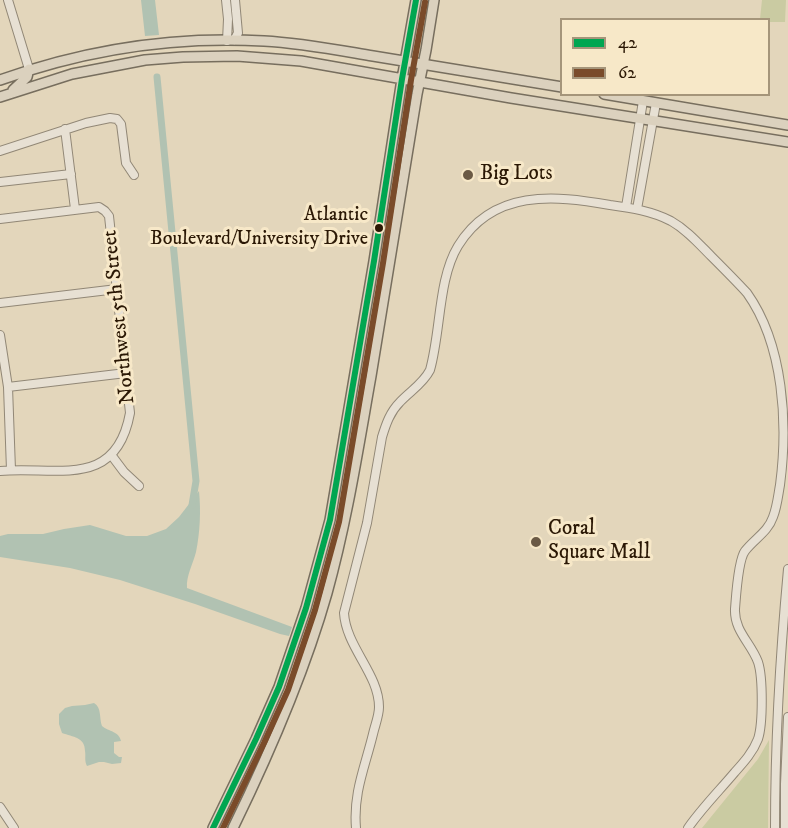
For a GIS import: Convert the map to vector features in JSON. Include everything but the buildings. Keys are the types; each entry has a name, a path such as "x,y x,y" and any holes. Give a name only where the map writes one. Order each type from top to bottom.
{"main road":[{"path":"213,828 279,687 322,553 334,498 416,0"},
{"path":"233,828 268,753 299,678 316,629 340,544 354,476 434,0"},
{"path":"210,56 228,48 231,40"},
{"path":"0,80 29,69 102,52 168,44 231,40 316,46 560,87"},
{"path":"237,56 249,47 266,41"},
{"path":"4,95 114,65 145,60 237,56 301,61 511,98 788,142"},
{"path":"4,95 18,87 27,77 29,69"},
{"path":"615,96 788,125"}],"street":[{"path":"8,0 29,69"},
{"path":"226,0 231,40"},
{"path":"231,40 238,33 235,0"},
{"path":"626,207 643,101"},
{"path":"637,209 656,103"},
{"path":"0,151 86,123 110,118 117,119 121,124 126,163 134,175"},
{"path":"0,219 75,209 65,129"},
{"path":"0,182 71,174"},
{"path":"356,828 357,794 379,707 375,688 348,634 345,622 346,603 365,531 386,424 391,412 423,381 430,370 447,276 458,246 475,225 498,209 519,201 566,198 637,209 673,222 689,234 754,302 765,324 776,357 785,421 782,476 773,518 765,532 743,554 735,611 741,635 755,656 760,674 758,739 751,753 688,828"},
{"name":"Northwest 5th Street","path":"75,209 99,207 109,216 130,413 122,442 112,456"},
{"path":"0,303 117,289"},
{"path":"0,335 8,387 11,470"},
{"path":"8,387 126,373"},
{"path":"0,471 72,471 100,464 112,456 139,486"},
{"path":"775,828 780,668 788,569"},
{"path":"785,828 788,717"},
{"path":"1,811 14,828"}],"green space":[{"path":"762,0 786,0 785,22 770,22 770,18 760,18"},
{"path":"769,740 768,828 702,828 758,759"}],"shaded area":[{"path":"141,0 155,0 159,35 145,36"},
{"path":"199,491 198,537 187,588 292,627 289,636 120,580 70,568 0,557 0,536 8,534 43,534 90,525 126,536 147,536 166,529 179,517"},
{"path":"94,703 99,710 102,726 116,733 120,738 121,741 114,742 114,753 122,757 121,763 99,762 87,766 81,740 62,733 59,714 65,708"}],"waterway":[{"path":"157,77 196,481 192,505"}],"transit line":[{"name":"42","path":"213,828 279,687 306,608 330,520 416,0"},
{"name":"62","path":"223,828 288,690 315,610 339,522 425,2"}],"place":[{"name":"Big Lots","path":"468,175"},
{"name":"Atlantic Boulevard/University Drive","path":"379,228"},
{"name":"Coral Square Mall","path":"536,542"}]}
